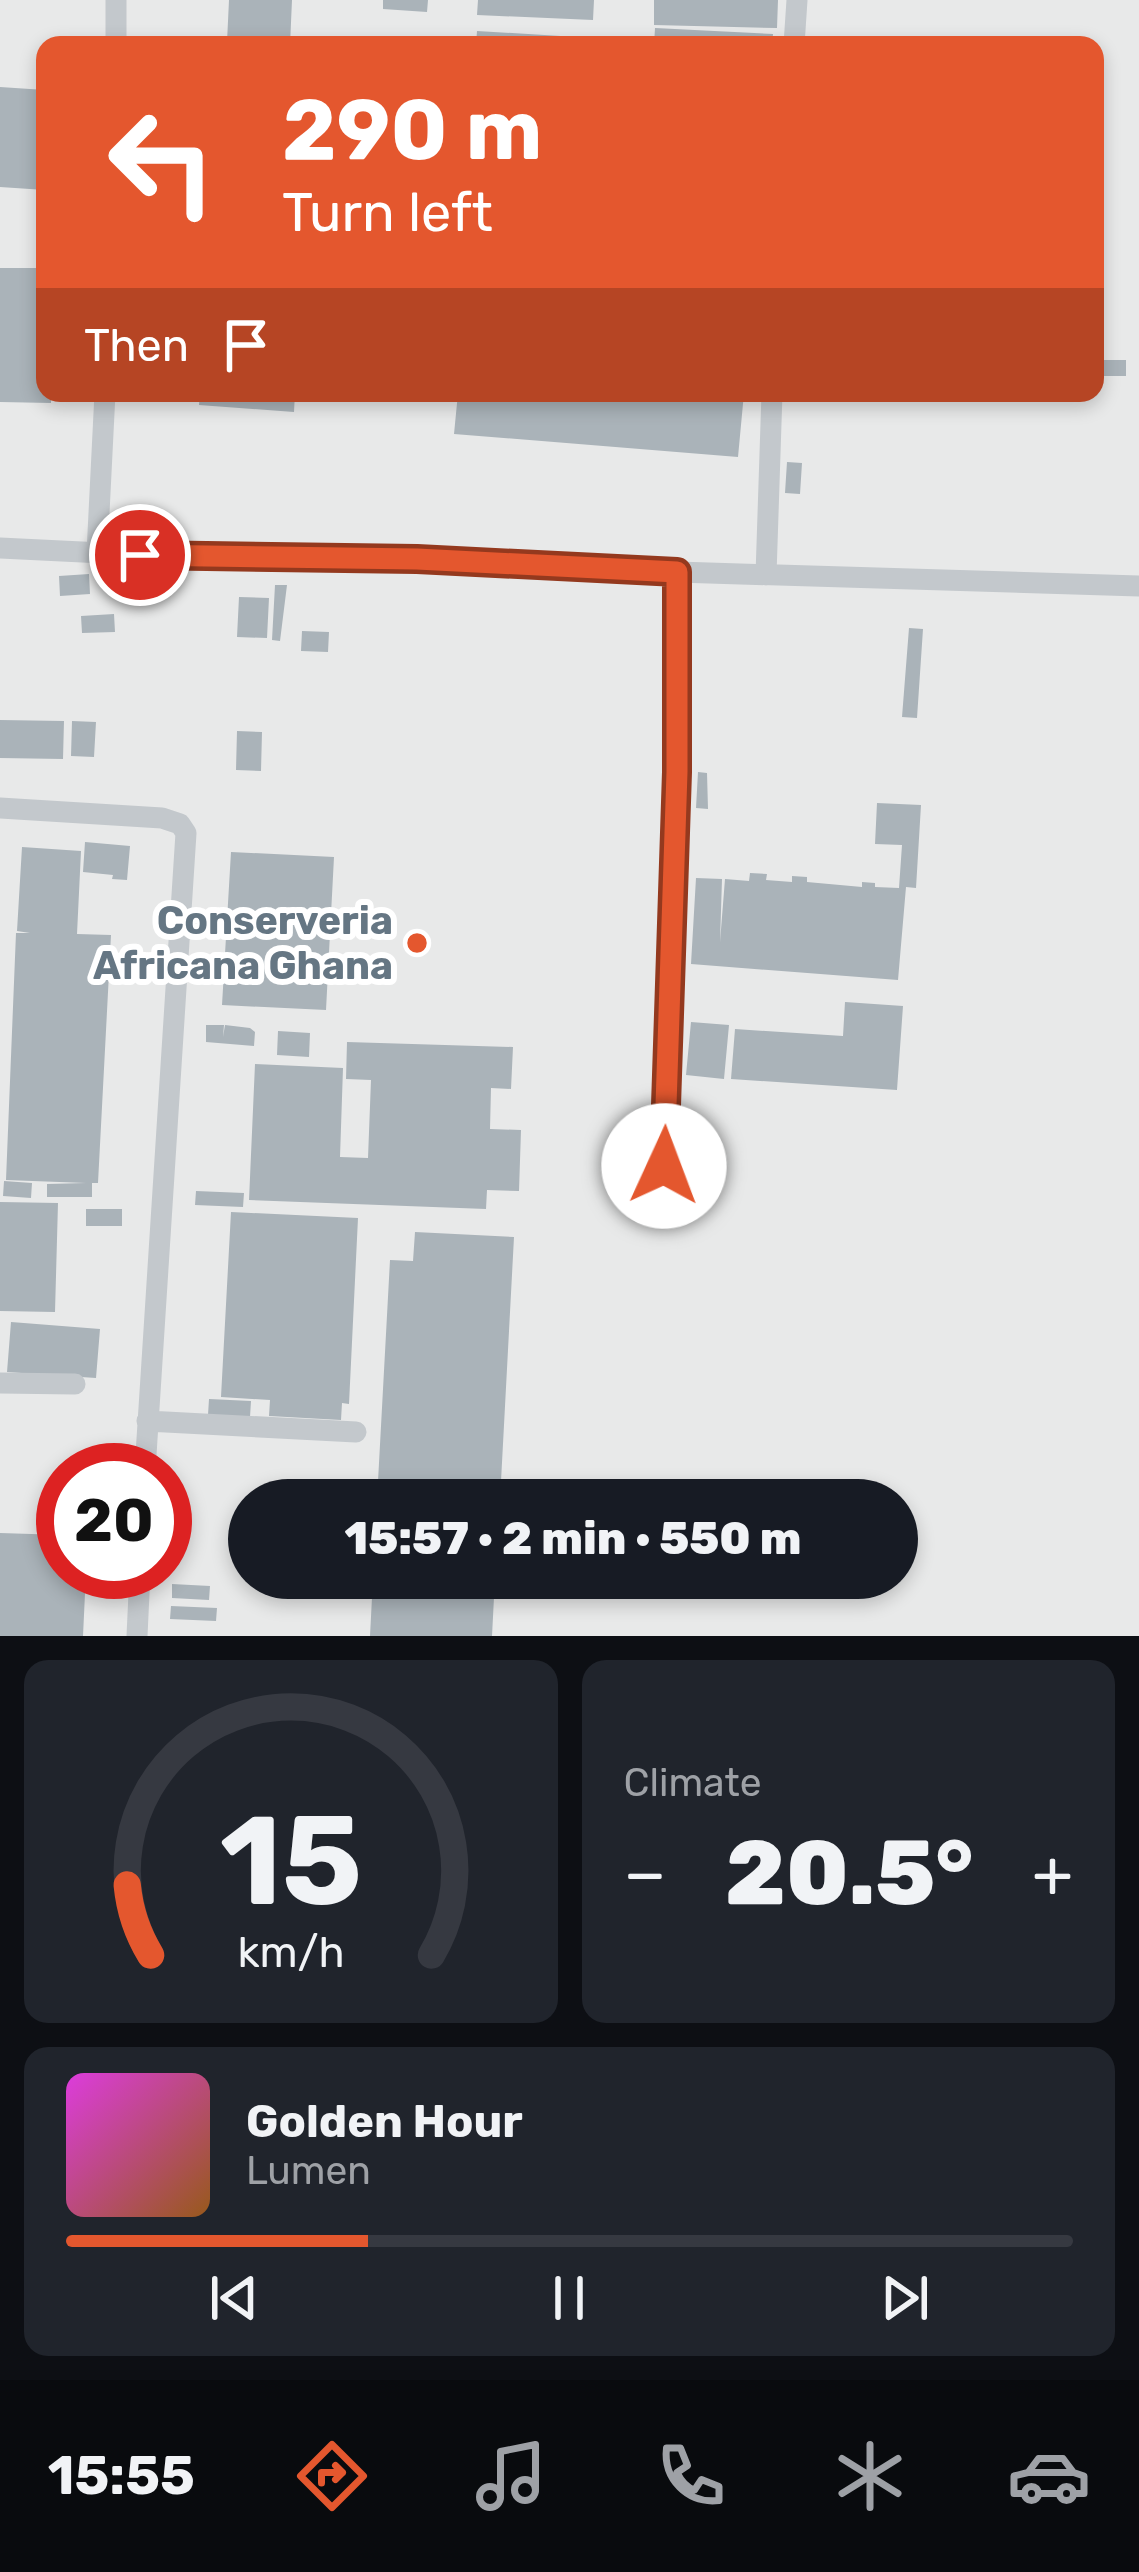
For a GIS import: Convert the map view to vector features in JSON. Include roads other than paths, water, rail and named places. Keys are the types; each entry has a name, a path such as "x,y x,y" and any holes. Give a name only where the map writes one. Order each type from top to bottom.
{"street":[{"path":"116,0 116,36"},
{"path":"795,36 797,0"},
{"path":"97,553 105,402"},
{"path":"766,575 772,402"},
{"path":"0,548 1139,586"},
{"path":"664,1166 677,772 677,572"},
{"path":"0,808 162,818 180,824 186,832 146,1443"},
{"path":"0,1383 75,1384"},
{"path":"147,1421 356,1432"},
{"path":"136,1636 138,1599"}],"place":[{"name":"Conserveria Africana Ghana","path":"417,943"}]}
